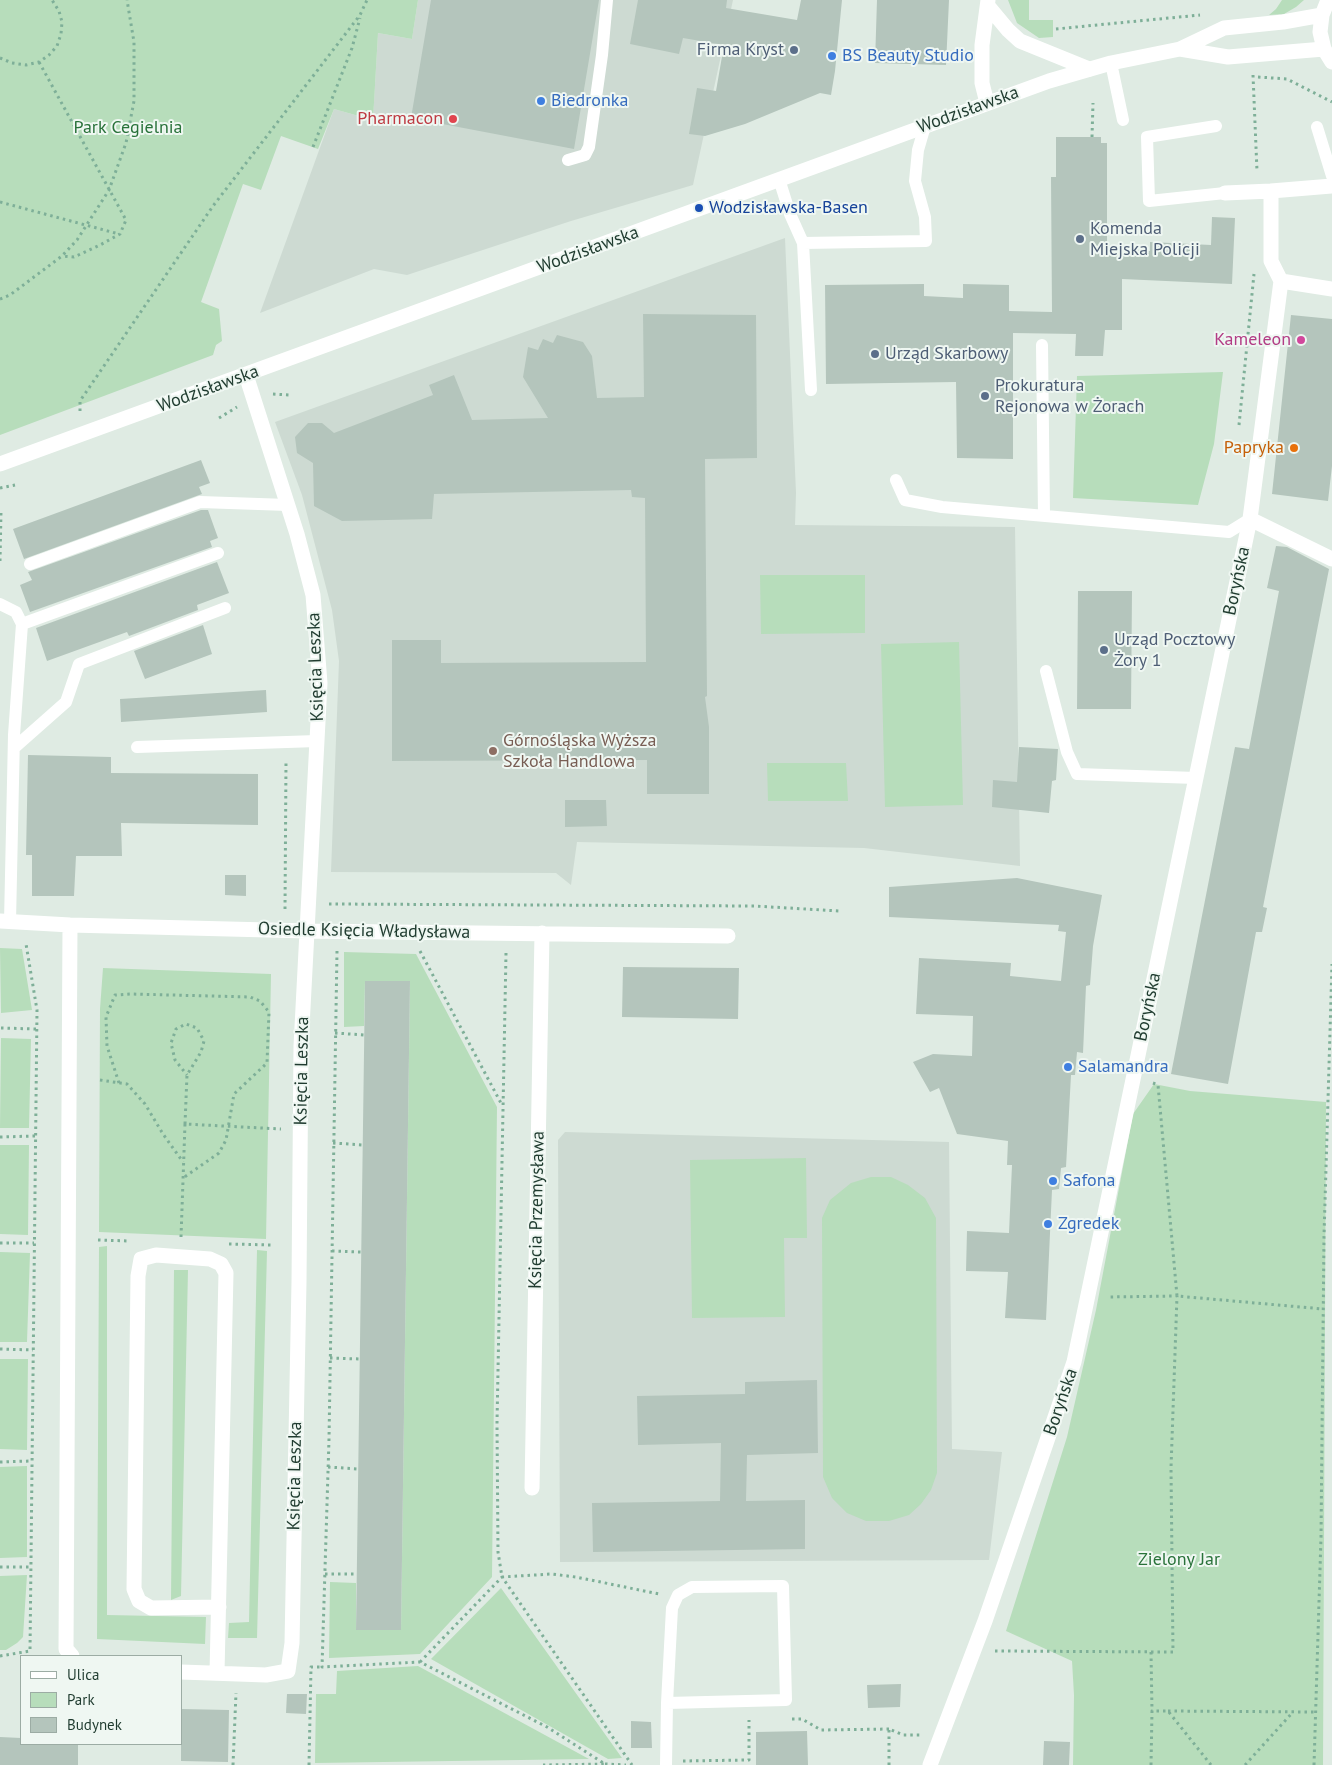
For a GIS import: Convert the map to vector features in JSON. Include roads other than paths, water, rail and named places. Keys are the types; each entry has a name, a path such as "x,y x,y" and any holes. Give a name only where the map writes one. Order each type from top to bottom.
{"street":[{"path":"1328,0 1322,15 1320,32 1328,56"},
{"path":"988,3 1008,30 1020,41 1089,69"},
{"path":"987,103 982,83 982,45 988,3"},
{"name":"Wodzisławska","path":"0,464 1049,81 1111,63 1180,49 1224,28 1283,22 1322,15"},
{"name":"Wodzisławska","path":"1180,49 1228,57 1328,56"},
{"path":"1225,193 1265,192 1332,186"},
{"path":"1265,192 1271,261 1281,281 1332,289"},
{"name":"Boryńska","path":"930,1765 974,1651 1074,1362 1250,519 1281,281"},
{"name":"Księcia Leszka","path":"182,1672 266,1675 288,1671 292,1643 299,1282 301,1046 320,683 313,594 288,505 246,375"},
{"path":"1250,519 1332,559"},
{"name":"Osiedle Księcia Władysława","path":"5,922 308,931 728,936"},
{"path":"70,925 66,1650 71,1655"},
{"name":"Księcia Przemysława","path":"532,1488 542,933"},
{"path":"217,1674 219,1607 226,1273 221,1264 210,1259 156,1255 141,1259 138,1276 134,1589 139,1601 151,1608 219,1607"}],"lane":[{"path":"568,160 585,155 589,148 602,55 607,0"},
{"path":"1111,63 1123,120"},
{"path":"803,243 926,241 925,217 915,181 918,150 925,126"},
{"path":"1216,126 1147,137 1149,201 1225,193"},
{"path":"1317,128 1332,176"},
{"path":"779,179 790,214 803,243 811,390"},
{"path":"1042,345 1044,516"},
{"path":"896,480 905,500 942,507 1229,532 1250,519"},
{"path":"30,564 200,502 288,505"},
{"path":"22,624 218,553"},
{"path":"0,604 16,612 22,624 5,922"},
{"path":"14,748 66,702 79,664 225,608"},
{"path":"1046,671 1067,752 1077,774 1196,778"},
{"path":"136,747 317,741"},
{"path":"667,1702 786,1700 783,1586 692,1588 678,1596 672,1608 667,1702 672,1763"}],"place":[{"name":"Firma Kryst","path":"794,50"},
{"name":"BS Beauty Studio","path":"832,56"},
{"name":"Biedronka","path":"541,101"},
{"name":"Pharmacon","path":"453,119"},
{"name":"Wodzisławska-Basen","path":"699,208"},
{"name":"Komenda Miejska Policji","path":"1080,239"},
{"name":"Kameleon","path":"1301,340"},
{"name":"Urząd Skarbowy","path":"875,354"},
{"name":"Prokuratura Rejonowa w Żorach","path":"985,396"},
{"name":"Papryka","path":"1294,448"},
{"name":"Urząd Pocztowy Żory 1","path":"1104,650"},
{"name":"Górnośląska Wyższa Szkoła Handlowa","path":"493,751"},
{"name":"Salamandra","path":"1068,1067"},
{"name":"Safona","path":"1053,1181"},
{"name":"Zgredek","path":"1048,1224"}],"park label":[{"name":"Park Cegielnia","path":"128,128"},
{"name":"Zielony Jar","path":"1179,1560"}]}
